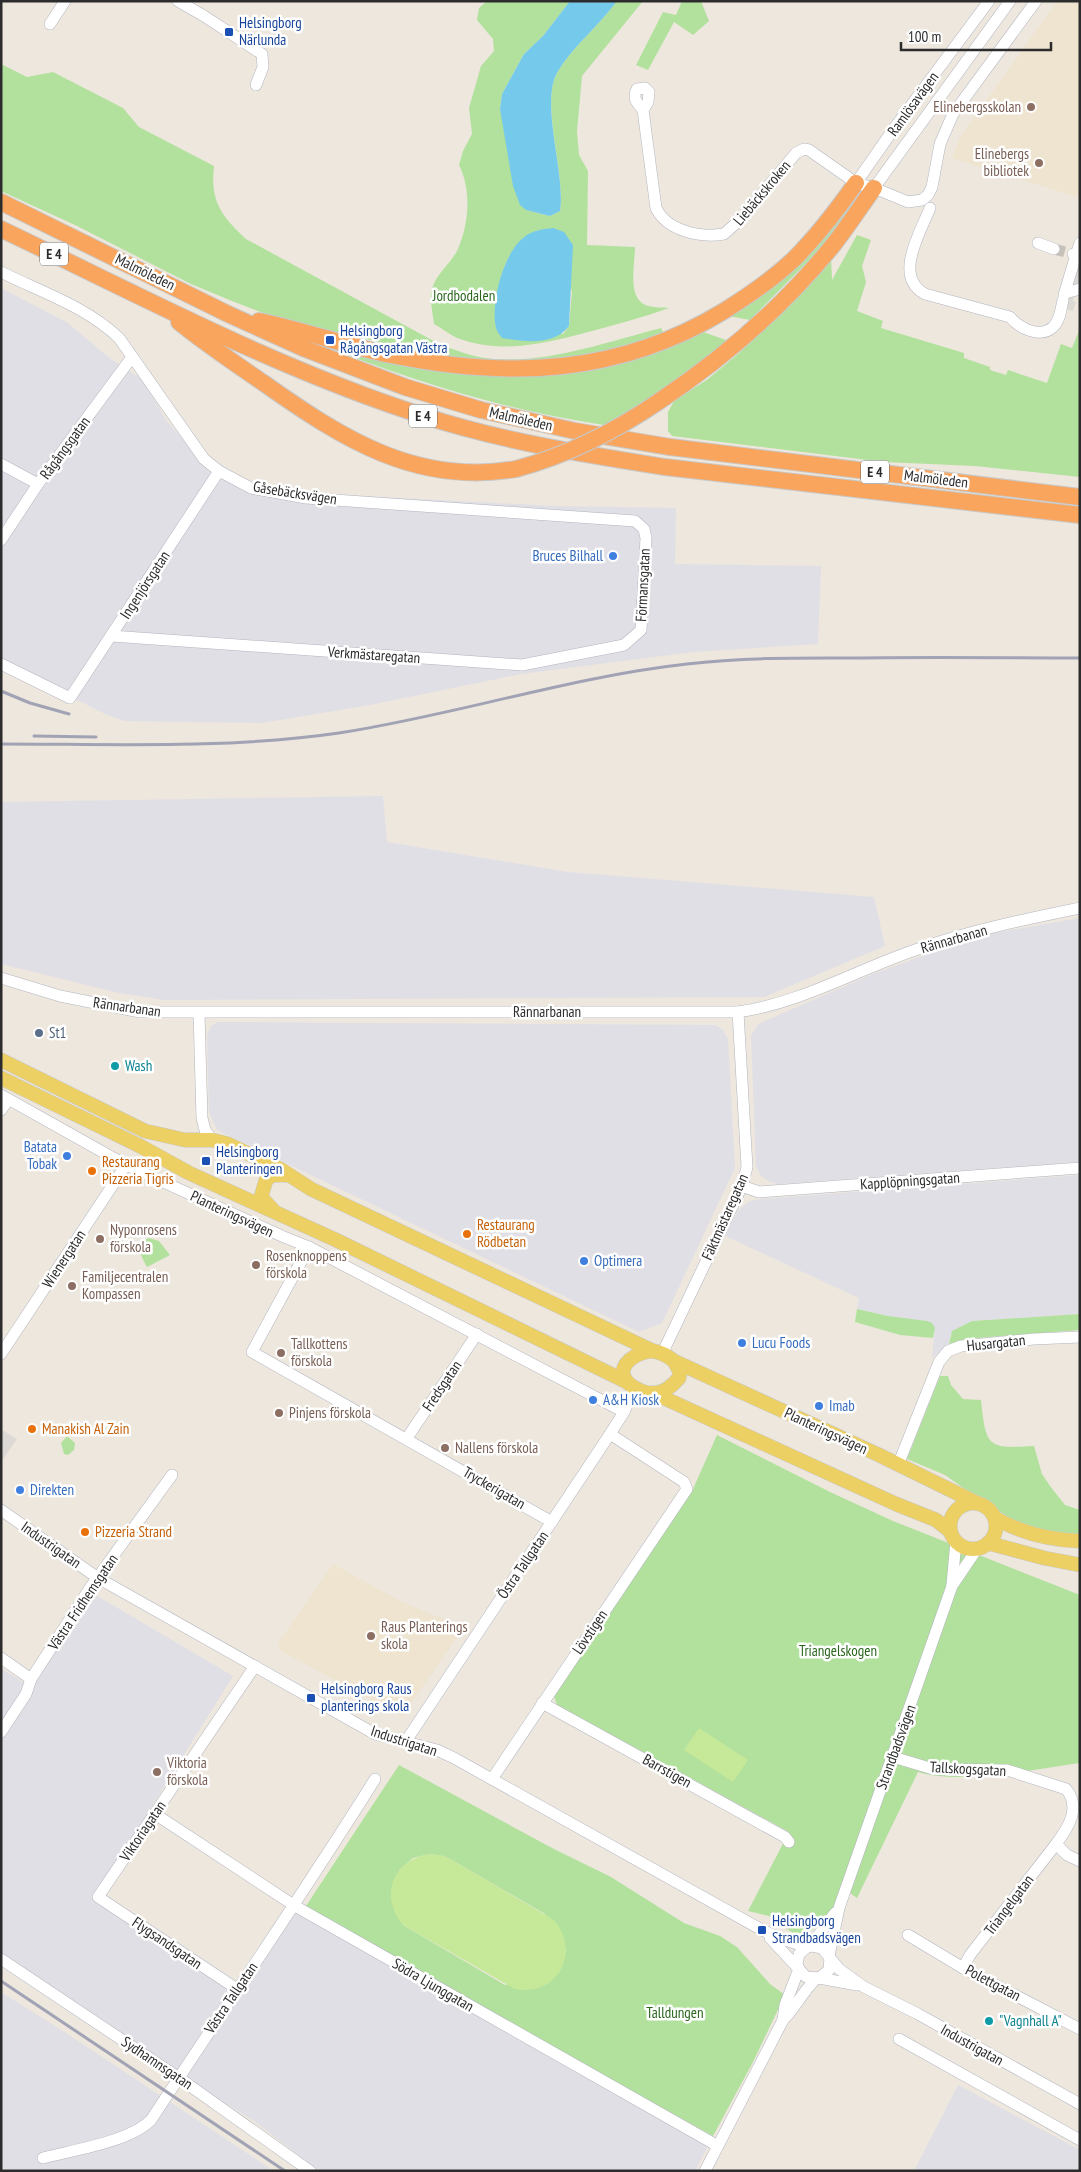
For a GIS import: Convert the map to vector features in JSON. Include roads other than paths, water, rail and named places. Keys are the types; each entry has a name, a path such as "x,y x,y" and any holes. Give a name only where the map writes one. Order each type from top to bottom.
{"highway":[{"path":"228,314 392,355 491,369 551,368 611,358 664,342 694,328 759,288 794,259 829,220 856,183"},
{"path":"158,305 198,337 295,405 333,429 375,451 420,467 442,471 489,473 516,469 546,460 586,444 658,402 697,374 760,323 787,297 819,261 874,188"},
{"name":"Malmöleden","path":"1,202 228,314 329,359 405,387 481,410 622,440 1080,497"},
{"name":"Malmöleden","path":"1,229 158,305 320,379 422,416 458,426 605,457 729,475 1080,515"}],"main road":[{"path":"1,1060 145,1131 184,1140 212,1140 228,1144 312,1189 674,1361 680,1372 679,1378 663,1391 653,1394"},
{"name":"Planteringsvägen","path":"1,1078 140,1146 189,1173 279,1214 631,1384"},
{"path":"279,1214 265,1203 261,1194 266,1180 272,1175 290,1176"},
{"path":"658,1353 634,1357 625,1365 623,1373 631,1384 896,1504 936,1520 963,1547 983,1546 1080,1565"},
{"name":"Planteringsvägen","path":"674,1361 898,1464 977,1503"},
{"path":"953,1536 950,1524 955,1511 966,1504 977,1503 986,1507 995,1518 1019,1530 1055,1539 1080,1541"},
{"path":"983,1546 996,1529 995,1518"}],"street":[{"path":"50,24 65,1"},
{"path":"178,1 262,54 263,68 256,85"},
{"name":"Ramlösavägen","path":"856,183 895,127 989,1"},
{"name":"Ramlösavägen","path":"874,188 1010,1"},
{"path":"856,183 908,202 919,202 928,196 932,187 940,144 953,114 1036,1"},
{"name":"Liebäckskroken","path":"644,110 656,208 660,217 680,230 724,234 742,218 796,153 804,149 809,150 856,183"},
{"path":"930,208 914,248 908,270 910,280 916,289 925,294 1010,317 1016,325 1039,332 1053,327 1058,320 1080,243"},
{"path":"1038,243 1054,249"},
{"name":"Gåsebäcksvägen","path":"1,272 94,318 119,338 204,459 219,471 251,488 306,498 636,522 644,529"},
{"path":"1064,295 1080,289"},
{"name":"Rågångsgatan","path":"1,540 38,484 132,357"},
{"path":"1,464 38,484"},
{"name":"Ingenjörsgatan","path":"1,664 70,698 219,471"},
{"name":"Förmansgatan","path":"633,638 641,630 646,538 644,529"},
{"name":"Verkmästaregatan","path":"111,636 522,665 624,645 633,638"},
{"name":"Rännarbanan","path":"1,978 60,996 140,1012 738,1012 764,1008 790,1000 920,948 970,933 1080,908"},
{"name":"Fäktmästaregatan","path":"658,1353 742,1186 747,1168 738,1012"},
{"path":"199,1013 202,1118 205,1130 212,1140"},
{"path":"1,1110 5,1098"},
{"name":"Planteringsvägen","path":"5,1098 126,1165 276,1234 309,1247 624,1412"},
{"name":"Wienergatan","path":"1,1354 126,1165"},
{"name":"Kapplöpningsgatan","path":"742,1186 759,1192 1080,1168"},
{"name":"Tryckerigatan","path":"309,1247 252,1352 552,1522"},
{"name":"Fredsgatan","path":"406,1438 477,1334"},
{"name":"Husargatan","path":"898,1464 939,1362 948,1351 971,1344 1080,1337"},
{"name":"Östra Tallgatan","path":"406,1741 624,1412 631,1384"},
{"name":"Lövstigen","path":"492,1779 687,1490 687,1486 610,1434"},
{"name":"Västra Fridhemsgatan","path":"1,1732 26,1694 31,1679 98,1578 172,1475"},
{"name":"Industrigatan","path":"1,1510 98,1578 375,1734 437,1750 762,1930 785,1940 809,1947"},
{"name":"Strandbadsvägen","path":"783,2020 794,2010 807,1988 829,1970 829,1957 839,1908 952,1586 953,1536"},
{"name":"Strandbadsvägen","path":"952,1586 983,1546"},
{"path":"1,1658 31,1679"},
{"name":"Viktoriagatan","path":"98,1897 255,1666"},
{"name":"Barrstigen","path":"542,1703 785,1837 789,1842"},
{"name":"Tallskogsgatan","path":"893,1757 934,1769 1007,1770 1066,1788 1073,1795 1076,1811 1056,1844"},
{"name":"Västra Tallgatan","path":"43,2158 127,2136 151,2120 237,1989 295,1906 375,1779"},
{"name":"Södra Ljunggatan","path":"155,1814 295,1906 718,2146"},
{"path":"1056,1844 1067,1854 1080,1861"},
{"name":"Triangelgatan","path":"963,1968 970,1955 1056,1844"},
{"name":"Flygsandsgatan","path":"98,1897 237,1989"},
{"name":"Strandbadsvägen","path":"705,2171 783,2020 785,2006 798,1968 799,1954 809,1947 839,1908"},
{"name":"Industrigatan","path":"762,1930 788,1955 798,1968"},
{"name":"Polettgatan","path":"908,1935 963,1968 1079,2025"},
{"path":"809,1947 822,1948 829,1957"},
{"name":"Industrigatan","path":"829,1957 840,1969 864,1987 918,2014 1080,2104"},
{"name":"Sydhamnsgatan","path":"1,1959 179,2078 310,2171"},
{"path":"798,1968 806,1977 818,1978"},
{"name":"Industrigatan","path":"818,1978 864,1987"},
{"name":"Industrigatan","path":"899,2039 1080,2140"}],"water":[{"path":"570,1 617,1 564,62 553,84 551,101 552,119 561,195 560,211 550,216 526,210 520,205 513,186 500,109 502,94 524,54 543,36"},
{"path":"553,228 564,232 573,245 569,326 563,332 547,340 520,341 502,338 496,328 495,305 497,291 506,264 519,242 527,235 543,229"}],"tunnel":[{"path":"1054,249 1073,254"}],"railway":[{"path":"1,744 213,744 297,738 383,725 599,678 643,670 709,662 796,658 1080,658"},
{"path":"1,691 30,703 69,714"},
{"path":"34,736 96,737"},
{"path":"1,1981 285,2171"}],"place":[{"name":"Helsingborg Närlunda","path":"229,32"},
{"name":"Elinebergsskolan","path":"1031,107"},
{"name":"Elinebergs bibliotek","path":"1039,163"},
{"name":"Helsingborg Rågångsgatan Västra","path":"330,340"},
{"name":"Bruces Bilhall","path":"613,556"},
{"name":"St1","path":"39,1033"},
{"name":"Wash","path":"115,1066"},
{"name":"Batata Tobak","path":"67,1156"},
{"name":"Helsingborg Planteringen","path":"206,1161"},
{"name":"Restaurang Pizzeria Tigris","path":"92,1171"},
{"name":"Restaurang Rödbetan","path":"467,1234"},
{"name":"Nyponrosens förskola","path":"100,1239"},
{"name":"Optimera","path":"584,1261"},
{"name":"Rosenknoppens förskola","path":"256,1265"},
{"name":"Familjecentralen Kompassen","path":"72,1286"},
{"name":"Lucu Foods","path":"742,1343"},
{"name":"Tallkottens förskola","path":"281,1353"},
{"name":"A&H Kiosk","path":"593,1400"},
{"name":"Imab","path":"819,1406"},
{"name":"Pinjens förskola","path":"279,1413"},
{"name":"Manakish Al Zain","path":"32,1429"},
{"name":"Nallens förskola","path":"445,1448"},
{"name":"Direkten","path":"20,1490"},
{"name":"Pizzeria Strand","path":"85,1532"},
{"name":"Raus Planterings skola","path":"371,1636"},
{"name":"Helsingborg Raus planterings skola","path":"311,1698"},
{"name":"Viktoria förskola","path":"157,1772"},
{"name":"Helsingborg Strandbadsvägen","path":"762,1930"},
{"name":"\"Vagnhall A\"","path":"989,2021"}],"park label":[{"name":"Jordbodalen","path":"464,296"},
{"name":"Triangelskogen","path":"838,1651"},
{"name":"Talldungen","path":"675,2013"}]}
